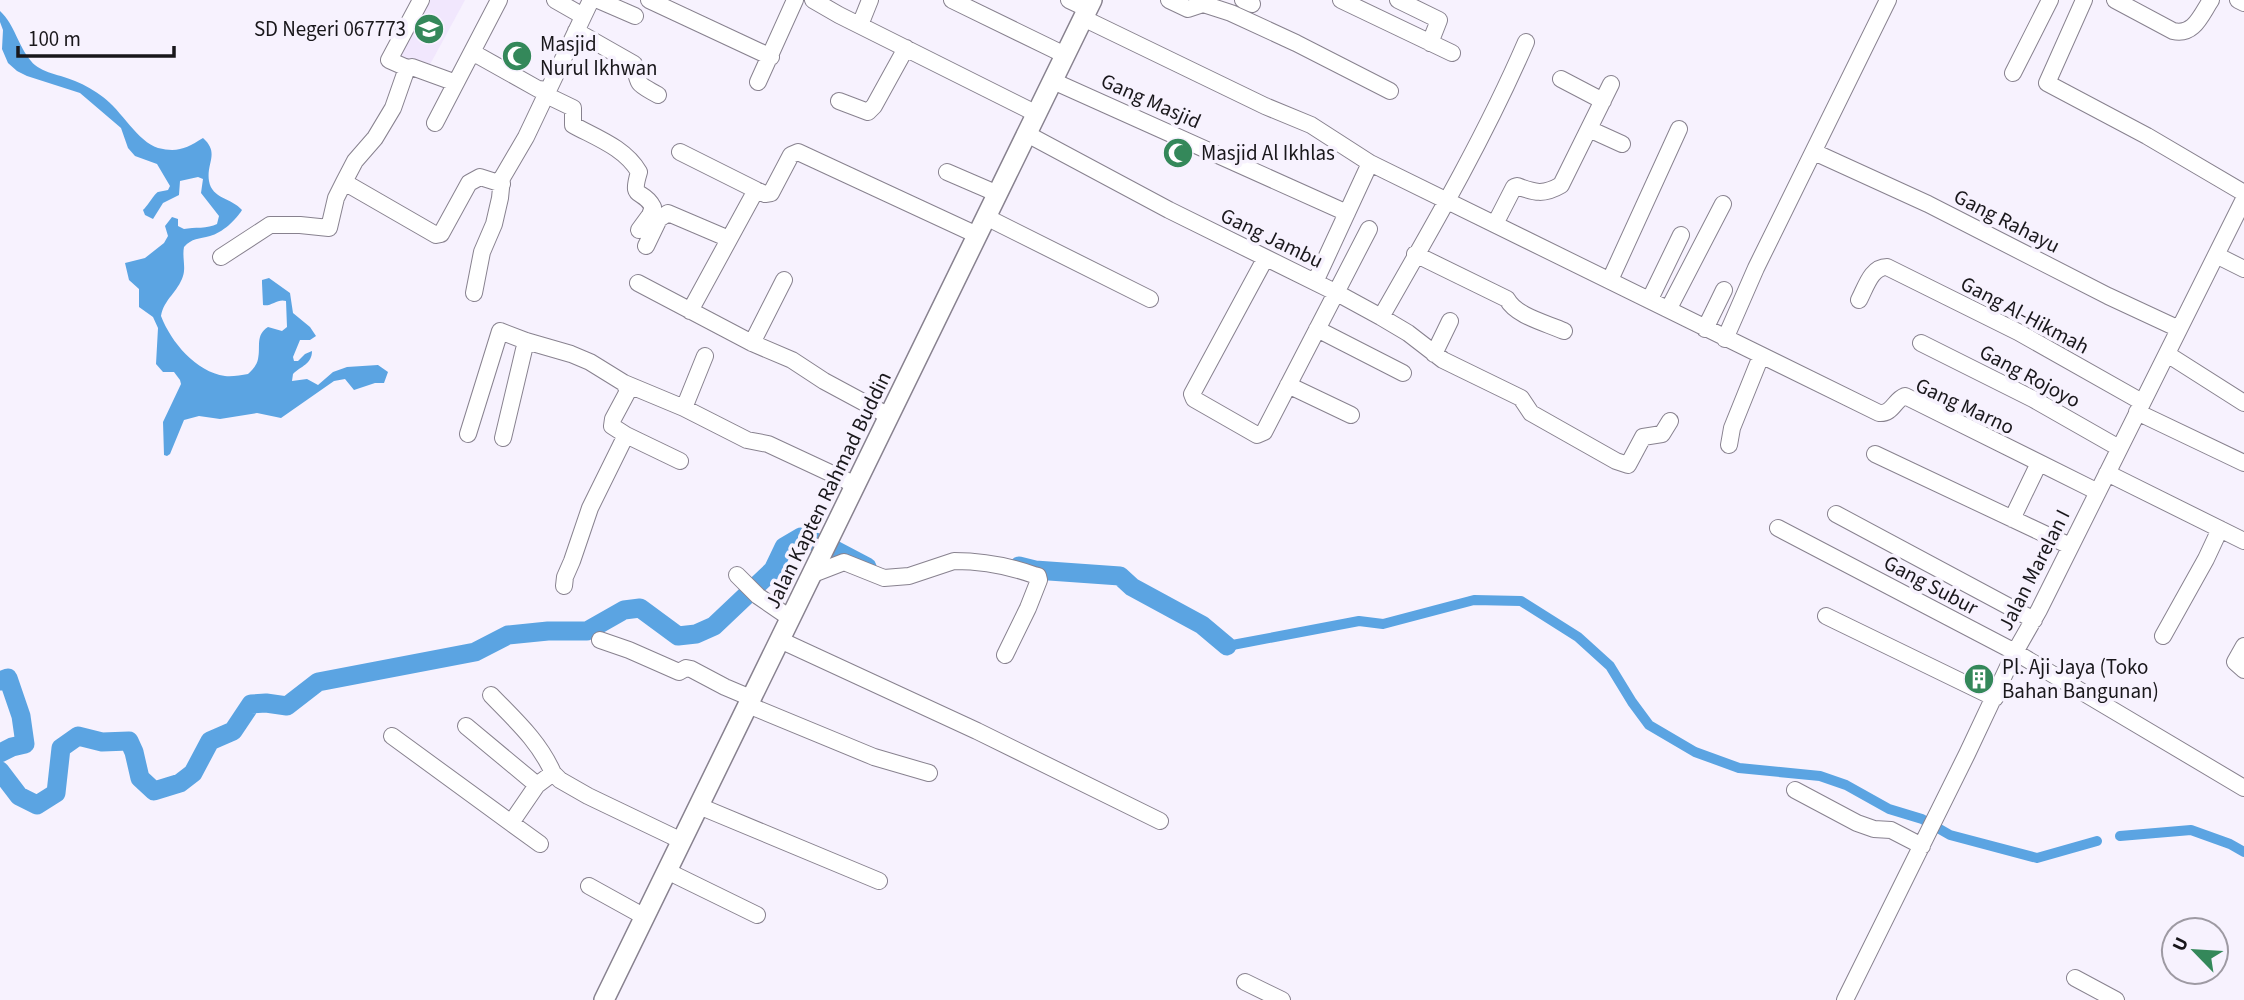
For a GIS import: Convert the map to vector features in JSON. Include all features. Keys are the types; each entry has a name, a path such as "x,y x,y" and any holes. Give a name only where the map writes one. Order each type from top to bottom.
{"main road":[{"name":"Jalan Kapten Rahmad Buddin","path":"604,1000 1088,9"}],"street":[{"path":"421,0 389,60 456,83"},
{"path":"435,123 499,0"},
{"path":"555,0 580,24 634,64 635,80 658,95"},
{"path":"474,290 478,269 494,224 504,176 526,137 592,0"},
{"path":"598,0 635,16"},
{"path":"649,0 771,57"},
{"path":"758,82 795,0"},
{"path":"813,0 1037,114"},
{"path":"857,24 870,0"},
{"path":"953,0 971,4 1065,55"},
{"name":"Gang Marno","path":"1069,0 1265,106 1311,125 1370,163 1879,414 1890,411 1900,398 1905,396 2098,492"},
{"path":"1169,0 1188,9 1203,4 1231,13 1390,91"},
{"path":"1341,0 1452,52"},
{"path":"1398,0 1438,20 1430,43"},
{"path":"1725,339 1751,280 1888,0"},
{"path":"2013,73 2050,0"},
{"path":"2084,0 2047,83 2244,192"},
{"path":"2125,2 2173,31 2182,33 2195,26 2211,0"},
{"path":"2238,0 2244,3"},
{"path":"1381,317 1446,201 1526,42"},
{"path":"839,101 868,112 906,48"},
{"path":"472,52 573,108 572,125 623,152 634,162 639,172 634,188 652,202 653,206 639,230"},
{"path":"221,257 270,225 329,228 344,182 355,161 393,108 407,68"},
{"path":"1561,79 1603,101"},
{"name":"Gang Masjid","path":"1053,81 1347,213"},
{"path":"1495,224 1514,187 1536,193 1548,192 1561,185 1611,84"},
{"path":"1589,129 1622,144"},
{"path":"1611,280 1679,129"},
{"name":"Gang Jambu","path":"1027,134 1381,317 1408,333 1434,354 1521,398 1531,413 1625,465 1631,463 1643,437 1662,434 1670,421"},
{"path":"680,152 765,194 771,193 791,155 798,152 977,235"},
{"name":"Gang Rahayu","path":"1814,152 1928,204 2108,296 2179,329"},
{"path":"1315,282 1370,163"},
{"path":"947,172 998,194"},
{"path":"344,182 436,235 440,234 469,183 480,177 504,176"},
{"path":"690,311 755,190"},
{"name":"Jalan Marelan I","path":"1845,1000 1995,698 2015,652 2034,620 2216,255 2240,217 2244,199"},
{"path":"1669,309 1723,204"},
{"path":"646,246 659,219 668,213 729,239"},
{"path":"986,216 1150,299"},
{"path":"1265,259 1192,394 1194,399 1257,435 1264,432 1369,229"},
{"path":"1650,299 1681,235"},
{"path":"1415,254 1507,299 1511,307 1564,331"},
{"path":"2216,255 2244,269"},
{"name":"Gang Al-Hikmah","path":"1859,300 1874,271 1887,267 2018,332 2140,407 2244,463"},
{"path":"752,343 784,280"},
{"path":"638,283 752,343 792,360 824,381 890,416"},
{"path":"1705,328 1724,290"},
{"path":"1434,354 1450,321"},
{"path":"1317,329 1403,373"},
{"path":"468,434 500,331 590,362 624,383 684,408 747,440 768,444 856,485"},
{"path":"503,438 526,341"},
{"name":"Gang Rojoyo","path":"1921,343 2033,399 2119,448"},
{"path":"2167,354 2244,403"},
{"path":"684,408 705,356"},
{"path":"1729,445 1732,428 1761,356"},
{"path":"624,383 628,391 612,426 680,461"},
{"path":"1288,385 1351,415"},
{"path":"564,586 590,508 626,435"},
{"path":"1875,454 2070,546"},
{"path":"2012,519 2039,464"},
{"path":"2107,473 2244,541"},
{"path":"1836,514 2034,620"},
{"name":"Gang Subur","path":"1778,528 2015,652 2244,788"},
{"path":"2163,636 2220,528"},
{"path":"813,574 844,562 881,577 901,577 954,561 983,563 1038,576 1039,580 1028,608 1005,655"},
{"path":"748,586 790,618"},
{"path":"1826,616 1995,698"},
{"path":"600,640 679,671 691,669 750,701 874,757 929,773"},
{"path":"780,640 977,731 1160,821"},
{"path":"2244,646 2235,662 2244,670"},
{"path":"491,695 536,742 553,773 560,780 682,841"},
{"path":"466,726 537,785"},
{"path":"392,736 540,844"},
{"path":"511,823 537,785 553,773"},
{"path":"1795,790 1857,823 1874,829 1891,830 1923,843"},
{"path":"699,806 879,881"},
{"path":"667,871 757,915"},
{"path":"589,886 645,917"},
{"path":"2074,978 2116,1000"},
{"path":"1245,982 1282,1000"}],"shaded area":[{"name":"SD Negeri 067773","path":"425,0 465,0 427,70 393,61"}],"water":[{"path":"0,11 35,65 90,88 110,103 151,145 177,150 203,138 208,143 212,153 209,175 211,187 218,195 242,210 219,232 193,240 184,247 183,276 161,316 171,336 186,354 204,369 214,373 228,376 248,374 257,361 260,337 264,330 268,327 282,331 287,327 286,301 263,305 262,280 269,278 290,293 293,313 310,327 316,336 310,340 300,340 294,361 312,351 312,355 308,362 293,374 292,381 307,379 318,385 333,372 347,367 378,365 388,372 384,383 354,390 345,379 334,381 281,418 257,413 220,419 199,416 184,420 170,454 164,455 163,422 181,384 174,372 163,372 156,364 158,328 153,317 139,307 139,289 129,280 125,263 145,258 164,243 168,236 165,226 172,217 178,219 178,226 184,229 213,226 217,224 219,216 201,193 203,179 198,177 180,181 179,195 163,203 153,219 145,215 143,210 155,195 168,190 170,186 157,164 135,156 128,148 121,128 80,93 27,76 8,63 2,49"}],"waterway":[{"path":"0,771 19,796 37,805 56,793 61,748 78,736 102,742 129,741 140,778 154,791 180,783 193,773 210,741 233,731 251,704 287,706 318,682 475,652 508,635 587,631 624,610 640,608 678,636 696,634 714,626 773,570 784,547 801,537 829,547 867,567"},
{"path":"1019,566 1035,570 1120,576 1132,587 1202,625 1227,646"},
{"path":"1227,646 1359,621 1383,624 1474,600 1521,601 1578,637 1610,666 1649,725 1695,752 1739,768 1820,776 1846,785 1889,809 1922,819 1950,835 2037,858 2097,841"},
{"path":"0,681 8,678 21,716 25,744 0,753"},
{"path":"2120,836 2191,830 2244,852"}],"place":[{"name":"SD Negeri 067773","path":"429,29"},
{"name":"Masjid Nurul Ikhwan","path":"517,56"},
{"name":"Masjid Al Ikhlas","path":"1178,153"},
{"name":"Pl. Aji Jaya (Toko Bahan Bangunan)","path":"1979,679"}]}
